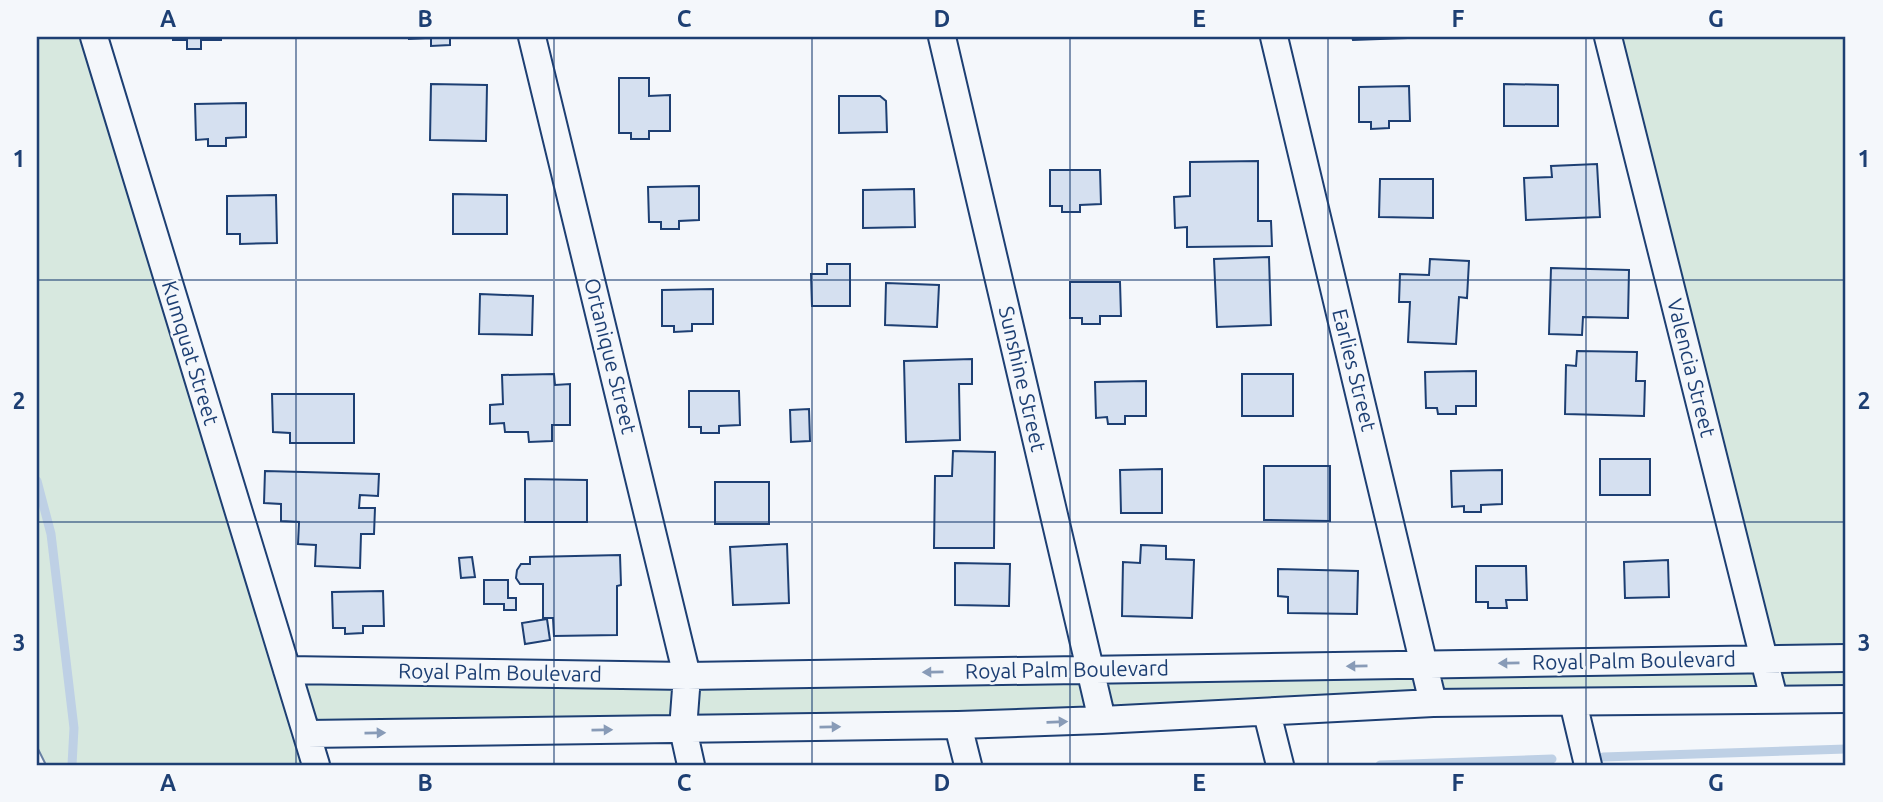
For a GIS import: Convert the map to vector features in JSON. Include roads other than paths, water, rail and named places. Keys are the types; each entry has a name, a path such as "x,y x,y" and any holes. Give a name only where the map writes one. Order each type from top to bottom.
{"street":[{"name":"Kumquat Street","path":"94,37 316,765"},
{"name":"Ortanique Street","path":"532,37 687,676 683,730 691,765"},
{"name":"Sunshine Street","path":"942,37 1102,720"},
{"name":"Earlies Street","path":"1274,37 1433,703"},
{"name":"Valencia Street","path":"1608,37 1774,699"},
{"name":"Royal Palm Boulevard","path":"287,670 687,676 1846,658"},
{"name":"Royal Palm Boulevard","path":"307,734 958,725 1267,713 1433,703 1846,699"},
{"path":"1573,702 1588,765"},
{"path":"1267,713 1280,765"},
{"path":"958,725 968,765"}],"waterway":[{"path":"37,481 51,534 74,728 72,765"},
{"path":"1603,757 1846,749"},
{"path":"1380,765 1552,759"}]}
